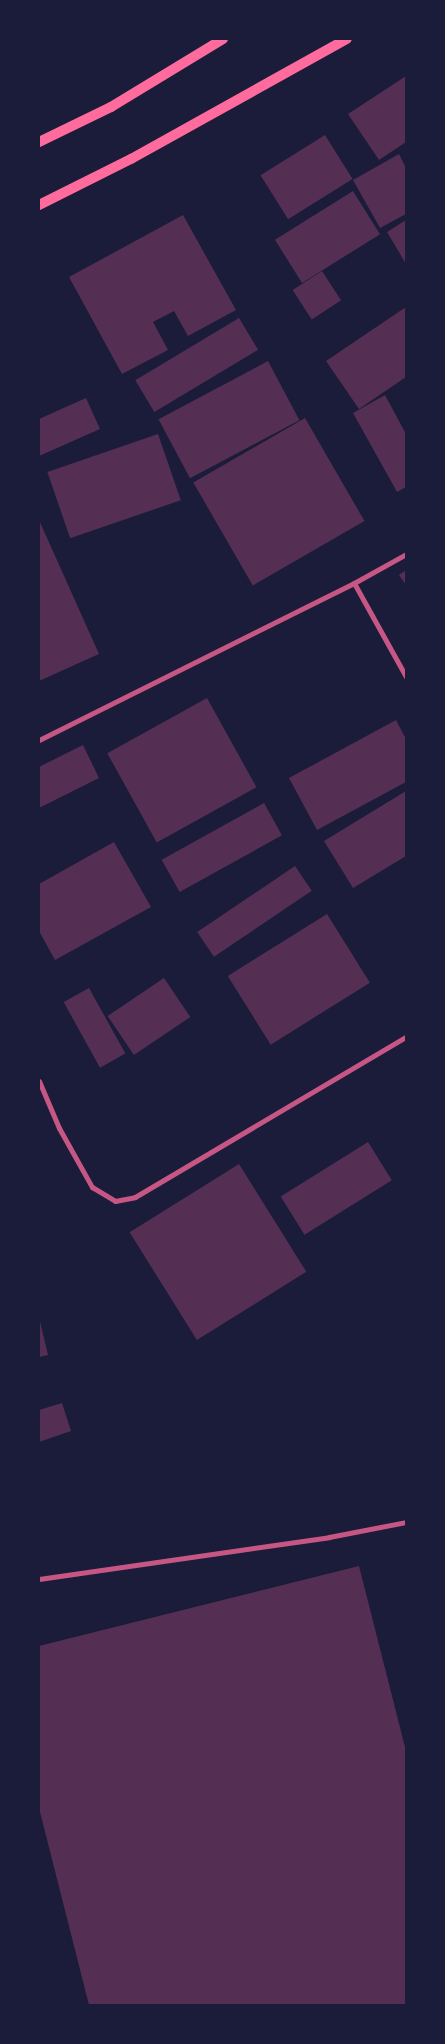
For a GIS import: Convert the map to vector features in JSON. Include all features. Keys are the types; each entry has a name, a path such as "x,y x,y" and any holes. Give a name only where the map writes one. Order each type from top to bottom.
{"main road":[{"path":"39,142 111,107 223,39"},
{"path":"39,204 131,159 346,39"}],"street":[{"path":"39,740 354,583 406,554"},
{"path":"354,583 406,678"},
{"path":"39,1081 59,1128 92,1187 115,1201 136,1197 406,1037"},
{"path":"39,1579 329,1537 406,1522"}],"building":[{"path":"406,76 406,142 379,160 348,114"},
{"path":"325,135 353,179 288,219 261,175"},
{"path":"399,154 406,168 406,214 380,228 353,180"},
{"path":"353,191 380,234 302,283 275,240"},
{"path":"183,215 236,310 188,336 174,311 153,322 168,350 122,374 69,277"},
{"path":"406,220 406,264 387,232"},
{"path":"322,271 341,300 312,319 293,290"},
{"path":"406,307 406,377 359,409 326,361"},
{"path":"239,318 258,350 154,412 135,380"},
{"path":"268,361 299,420 190,478 159,419"},
{"path":"385,395 406,434 406,487 397,492 353,413"},
{"path":"86,398 100,429 39,456 39,419"},
{"path":"305,418 364,521 253,586 193,482"},
{"path":"158,434 181,500 70,538 47,472"},
{"path":"39,520 99,654 39,681"},
{"path":"406,570 406,585 399,575"},
{"path":"207,698 256,787 157,842 107,753"},
{"path":"396,720 406,739 406,782 317,830 289,778"},
{"path":"83,745 99,778 39,808 39,767"},
{"path":"406,791 406,856 353,888 324,841"},
{"path":"264,803 282,835 180,892 162,860"},
{"path":"114,842 151,907 55,960 39,931 39,884"},
{"path":"295,866 312,891 214,957 197,932"},
{"path":"327,914 370,983 271,1045 228,976"},
{"path":"164,978 190,1017 134,1055 108,1016"},
{"path":"89,988 125,1054 100,1068 64,1002"},
{"path":"368,1142 392,1180 304,1235 281,1197"},
{"path":"239,1164 306,1272 197,1340 130,1232"},
{"path":"39,1317 48,1355 39,1357"},
{"path":"62,1403 71,1431 39,1442 39,1410"},
{"path":"359,1566 406,1751 406,2005 89,2005 39,1808 39,1646"}]}
